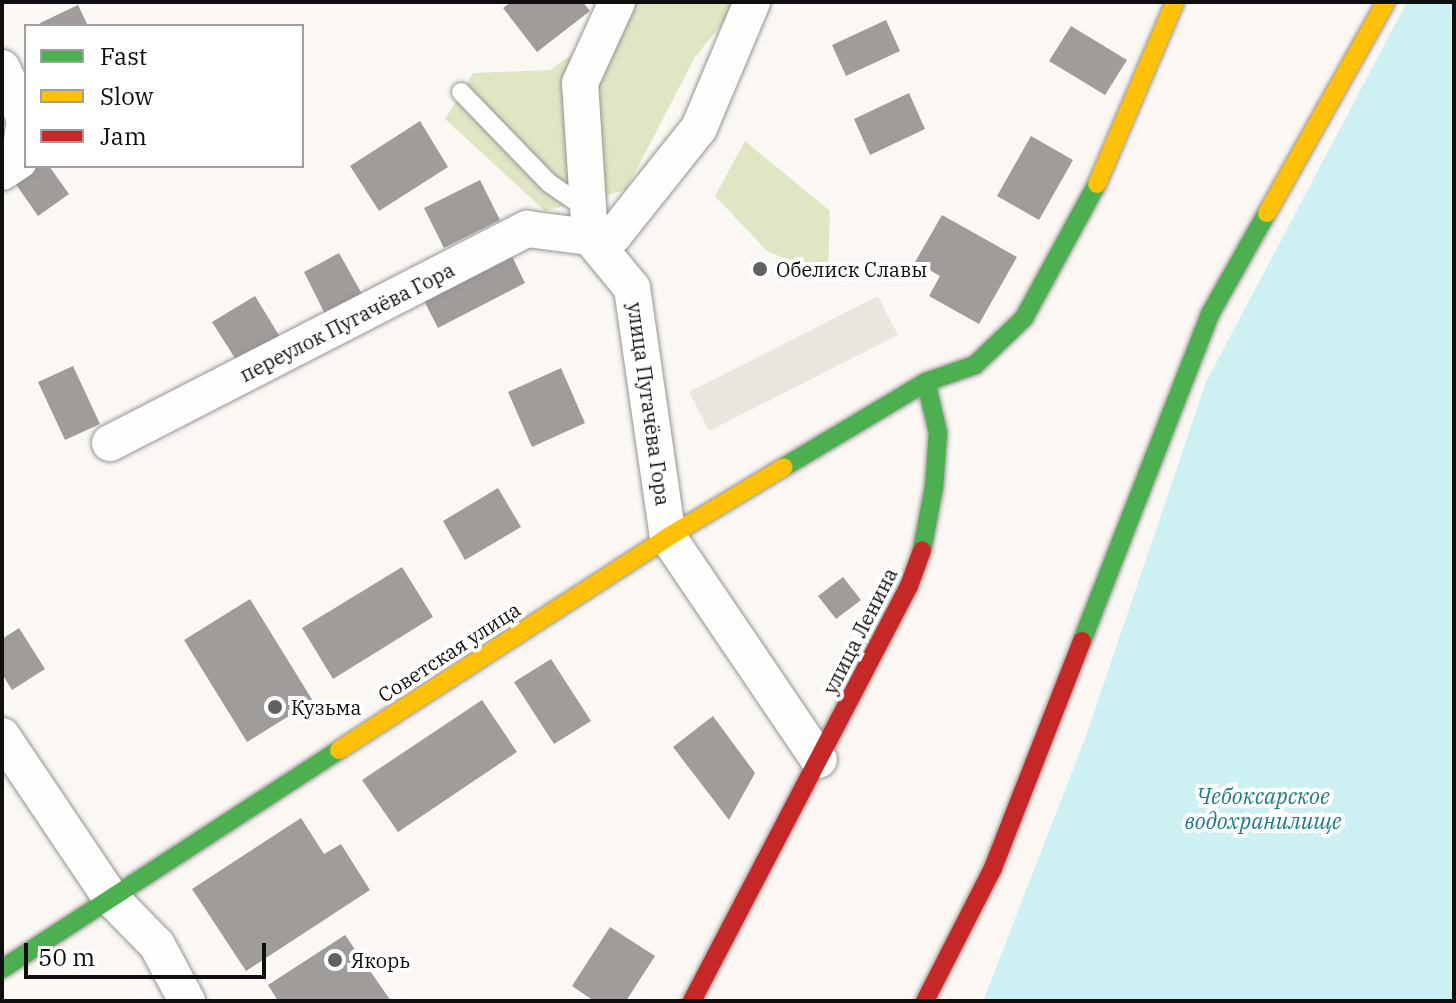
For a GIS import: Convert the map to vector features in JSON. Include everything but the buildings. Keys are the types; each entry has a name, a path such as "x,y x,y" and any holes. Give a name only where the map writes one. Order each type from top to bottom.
{"street":[{"path":"617,2 580,83 589,223 614,235 699,128 752,2"},
{"path":"926,382 975,365 1024,318 1088,206 1175,2"},
{"path":"925,1001 993,868 1210,314 1386,2"},
{"path":"2,68 24,117"},
{"path":"2,172 19,161 24,126"},
{"name":"переулок Пугачёва Гора","path":"110,443 527,229 589,223"},
{"name":"улица Пугачёва Гора","path":"589,223 632,288 668,537"},
{"name":"Советская улица","path":"2,969 668,537 926,382"},
{"name":"улица Ленина","path":"692,1001 909,586 921,556 934,487 938,433 926,382"},
{"path":"668,537 819,760"},
{"path":"2,736 110,897 157,945 187,1001"}],"lane":[{"name":"улица Пугачёва Гора","path":"461,92 589,223"}],"green space":[{"path":"624,2 740,2 695,57 626,190 545,211 445,119 473,73 550,70 625,17"},
{"path":"745,141 830,211 828,274 768,252 715,196"}],"shaded area":[{"path":"878,296 898,335 709,431 689,392"}],"water":[{"name":"Чебоксарское водохранилище","path":"1407,2 1454,2 1454,1001 983,1001 1086,736 1206,382"}],"traffic: fast":[{"path":"784,467 926,382 975,365 1024,318 1097,184"},
{"path":"1082,641 1210,314 1267,213"},
{"path":"922,550 934,487 938,433 926,382"},
{"path":"2,969 339,750"}],"traffic: slow":[{"path":"1097,184 1175,2"},
{"path":"1267,213 1386,2"},
{"path":"339,750 668,537 784,467"}],"traffic: jam":[{"path":"692,1001 909,586 922,550"},
{"path":"925,1001 993,868 1082,641"}],"place":[{"name":"Обелиск Славы","path":"760,269"},
{"name":"Кузьма","path":"275,707"},
{"name":"Якорь","path":"335,960"}]}
